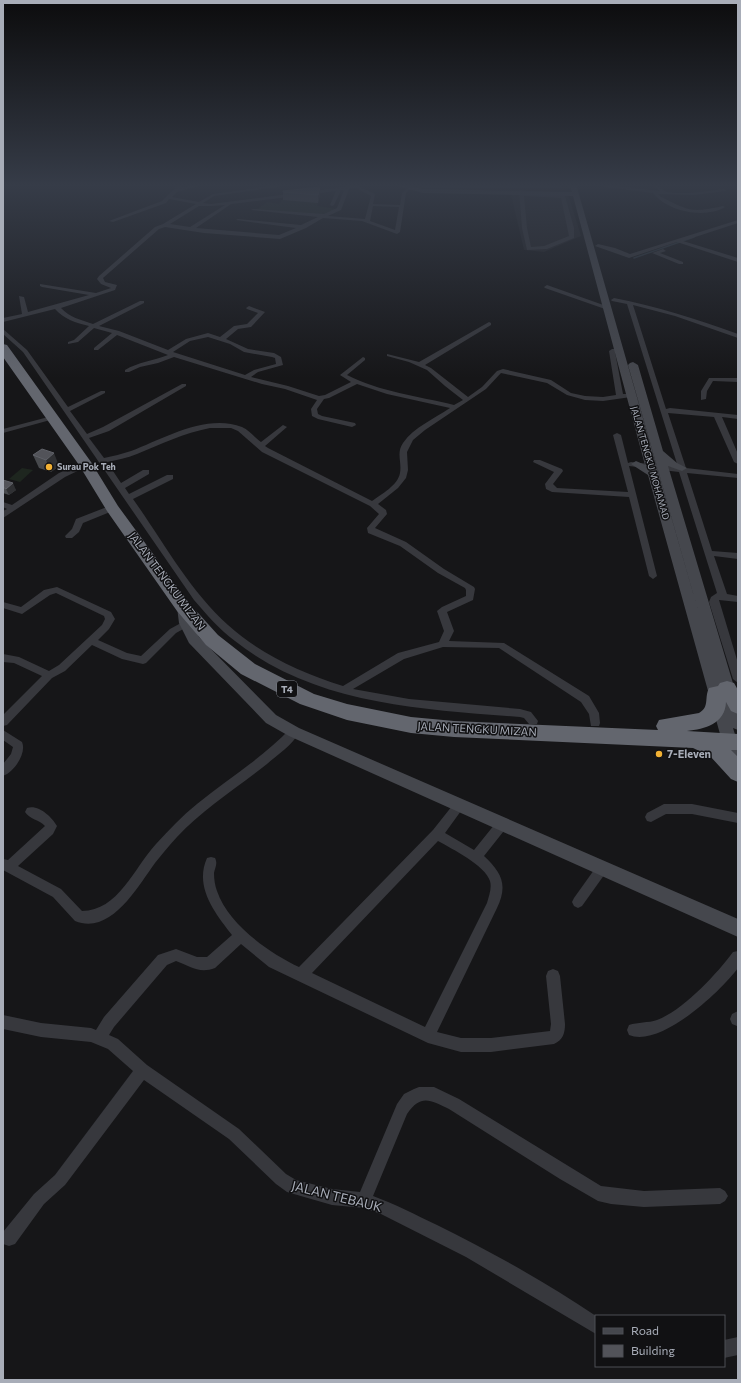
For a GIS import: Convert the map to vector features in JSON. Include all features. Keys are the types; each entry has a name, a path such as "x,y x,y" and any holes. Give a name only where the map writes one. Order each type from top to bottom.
{"highway":[{"name":"JALAN TENGKU MIZAN","path":"3,336 30,368 188,596 228,640 255,659 299,682 343,698 377,708 451,718 595,723 669,732"},
{"name":"JALAN TENGKU MIZAN","path":"3,348 59,414 94,463 112,508 187,616 212,640 248,669 307,699 347,712 411,725 454,729 734,733"},
{"path":"727,686 738,706"},
{"path":"669,732 710,717 727,686"},
{"path":"669,732 719,750 726,756 738,774"}],"main road":[{"name":"JALAN TENGKU MOHAMAD","path":"593,249 607,308 631,395 727,686"},
{"name":"JALAN TENGKU MOHAMAD","path":"599,249 622,330"},
{"name":"JALAN TENGKU MOHAMAD","path":"629,353 654,463 666,479 727,686 738,770"},
{"path":"636,464 654,463"},
{"path":"636,464 654,463 673,465 682,468"},
{"path":"666,479 675,471 682,468"},
{"path":"187,616 194,640 271,719 294,732 735,925"}],"street":[{"path":"3,320 56,306 115,287 101,282 101,277 134,249"},
{"path":"614,249 629,256 643,258 652,252 662,249"},
{"path":"702,249 738,260"},
{"path":"652,252 681,263"},
{"path":"42,285 96,294"},
{"path":"547,287 607,308"},
{"path":"21,297 25,314"},
{"path":"614,300 629,302 696,320 738,336"},
{"path":"70,343 76,341 94,326 142,302"},
{"path":"629,302 723,597"},
{"path":"56,306 65,316 117,332 171,354 264,383 286,387 322,398 327,398 356,382"},
{"path":"222,339 236,327 249,326 262,312 249,308"},
{"path":"420,364 489,324"},
{"path":"3,331 25,351 59,414 85,437 94,463 120,487 180,573 205,605 232,634 270,659 295,673 344,690 403,703 520,713 526,715 533,721"},
{"path":"96,349 117,332"},
{"path":"127,370 138,365 156,362 171,354 188,340 202,335 232,342 242,349 278,357 280,365 256,371 246,377"},
{"path":"619,350 612,351 620,397"},
{"path":"390,355 420,364 468,400"},
{"path":"363,358 343,375 356,382 389,393 409,396 455,408"},
{"path":"373,504 400,482 404,473 402,453 406,445 416,434 468,400 484,388 499,372 503,371 549,381 569,394 585,398 603,399 631,395"},
{"path":"703,399 704,391 711,379 738,380"},
{"path":"85,437 106,429 184,385"},
{"path":"3,431 59,414 103,392"},
{"path":"322,398 314,409 314,415 320,418 352,424"},
{"path":"664,412 670,410 738,418"},
{"path":"718,415 738,462"},
{"path":"3,515 62,475 94,463 133,453 164,439 210,426 231,426 241,428 260,447 373,504 383,512 383,514 371,528 371,531 403,544 441,571 471,589 470,598 442,611 449,631 443,644"},
{"path":"260,447 283,427"},
{"path":"617,436 653,576"},
{"path":"730,442 738,443"},
{"path":"537,462 559,471 549,484 549,487 555,490 633,495"},
{"path":"625,463 636,464"},
{"path":"654,463 738,476"},
{"path":"120,487 144,474 157,484"},
{"path":"128,498 170,477"},
{"path":"3,504 12,508"},
{"path":"68,536 76,530 79,521 112,508"},
{"path":"709,553 738,556"},
{"path":"3,605 22,611 47,592 57,590 108,614 109,623 62,668 49,675 3,722"},
{"path":"727,686 714,602 716,597 738,599"},
{"path":"91,641 125,656 143,660 187,616"},
{"path":"344,690 358,680 401,656 443,644 501,645 585,699 594,713 595,723"},
{"path":"3,658 16,660 49,675"},
{"path":"31,812 50,822 50,830 30,849 6,865 57,893 79,917 94,918 102,915 124,896 157,851 187,819 277,749 294,732"},
{"path":"3,734 18,744 19,751 3,771"},
{"path":"301,975 437,834 460,804"},
{"path":"651,817 664,809 692,809 738,818"},
{"path":"476,857 503,823"},
{"path":"428,1036 493,904 498,890 497,879 494,874 476,857 437,834"},
{"path":"211,862 207,876 218,908 242,936 267,958 428,1036 461,1045 491,1045 554,1037 558,1032 558,1024 553,976"},
{"path":"578,902 603,867"},
{"path":"99,1038 109,1022 163,960 176,955 199,965 205,965 210,963 242,936"},
{"path":"634,1030 659,1026 679,1013 721,979 738,957"},
{"name":"JALAN TEBAUK","path":"3,1022 99,1038 113,1044 142,1070 234,1134 281,1179 292,1187 332,1197 364,1200 385,1208 472,1251 569,1308 595,1325"},
{"path":"9,1238 39,1199 60,1180 142,1070"},
{"path":"364,1200 406,1104 409,1099 419,1094 434,1094 454,1104 598,1193 644,1199 720,1196"},
{"path":"725,1349 738,1346"}],"shaded area":[{"path":"524,249 552,249 544,252 524,250"},
{"path":"22,468 33,470 20,482 9,479"}],"building":[{"path":"42,449 54,453 46,460 33,455"},
{"path":"3,480 13,483 6,489 3,487"}],"waterway":[{"path":"634,258 661,249"}],"place":[{"name":"Surau Pok Teh","path":"49,467"},
{"name":"7-Eleven","path":"659,754"}]}
